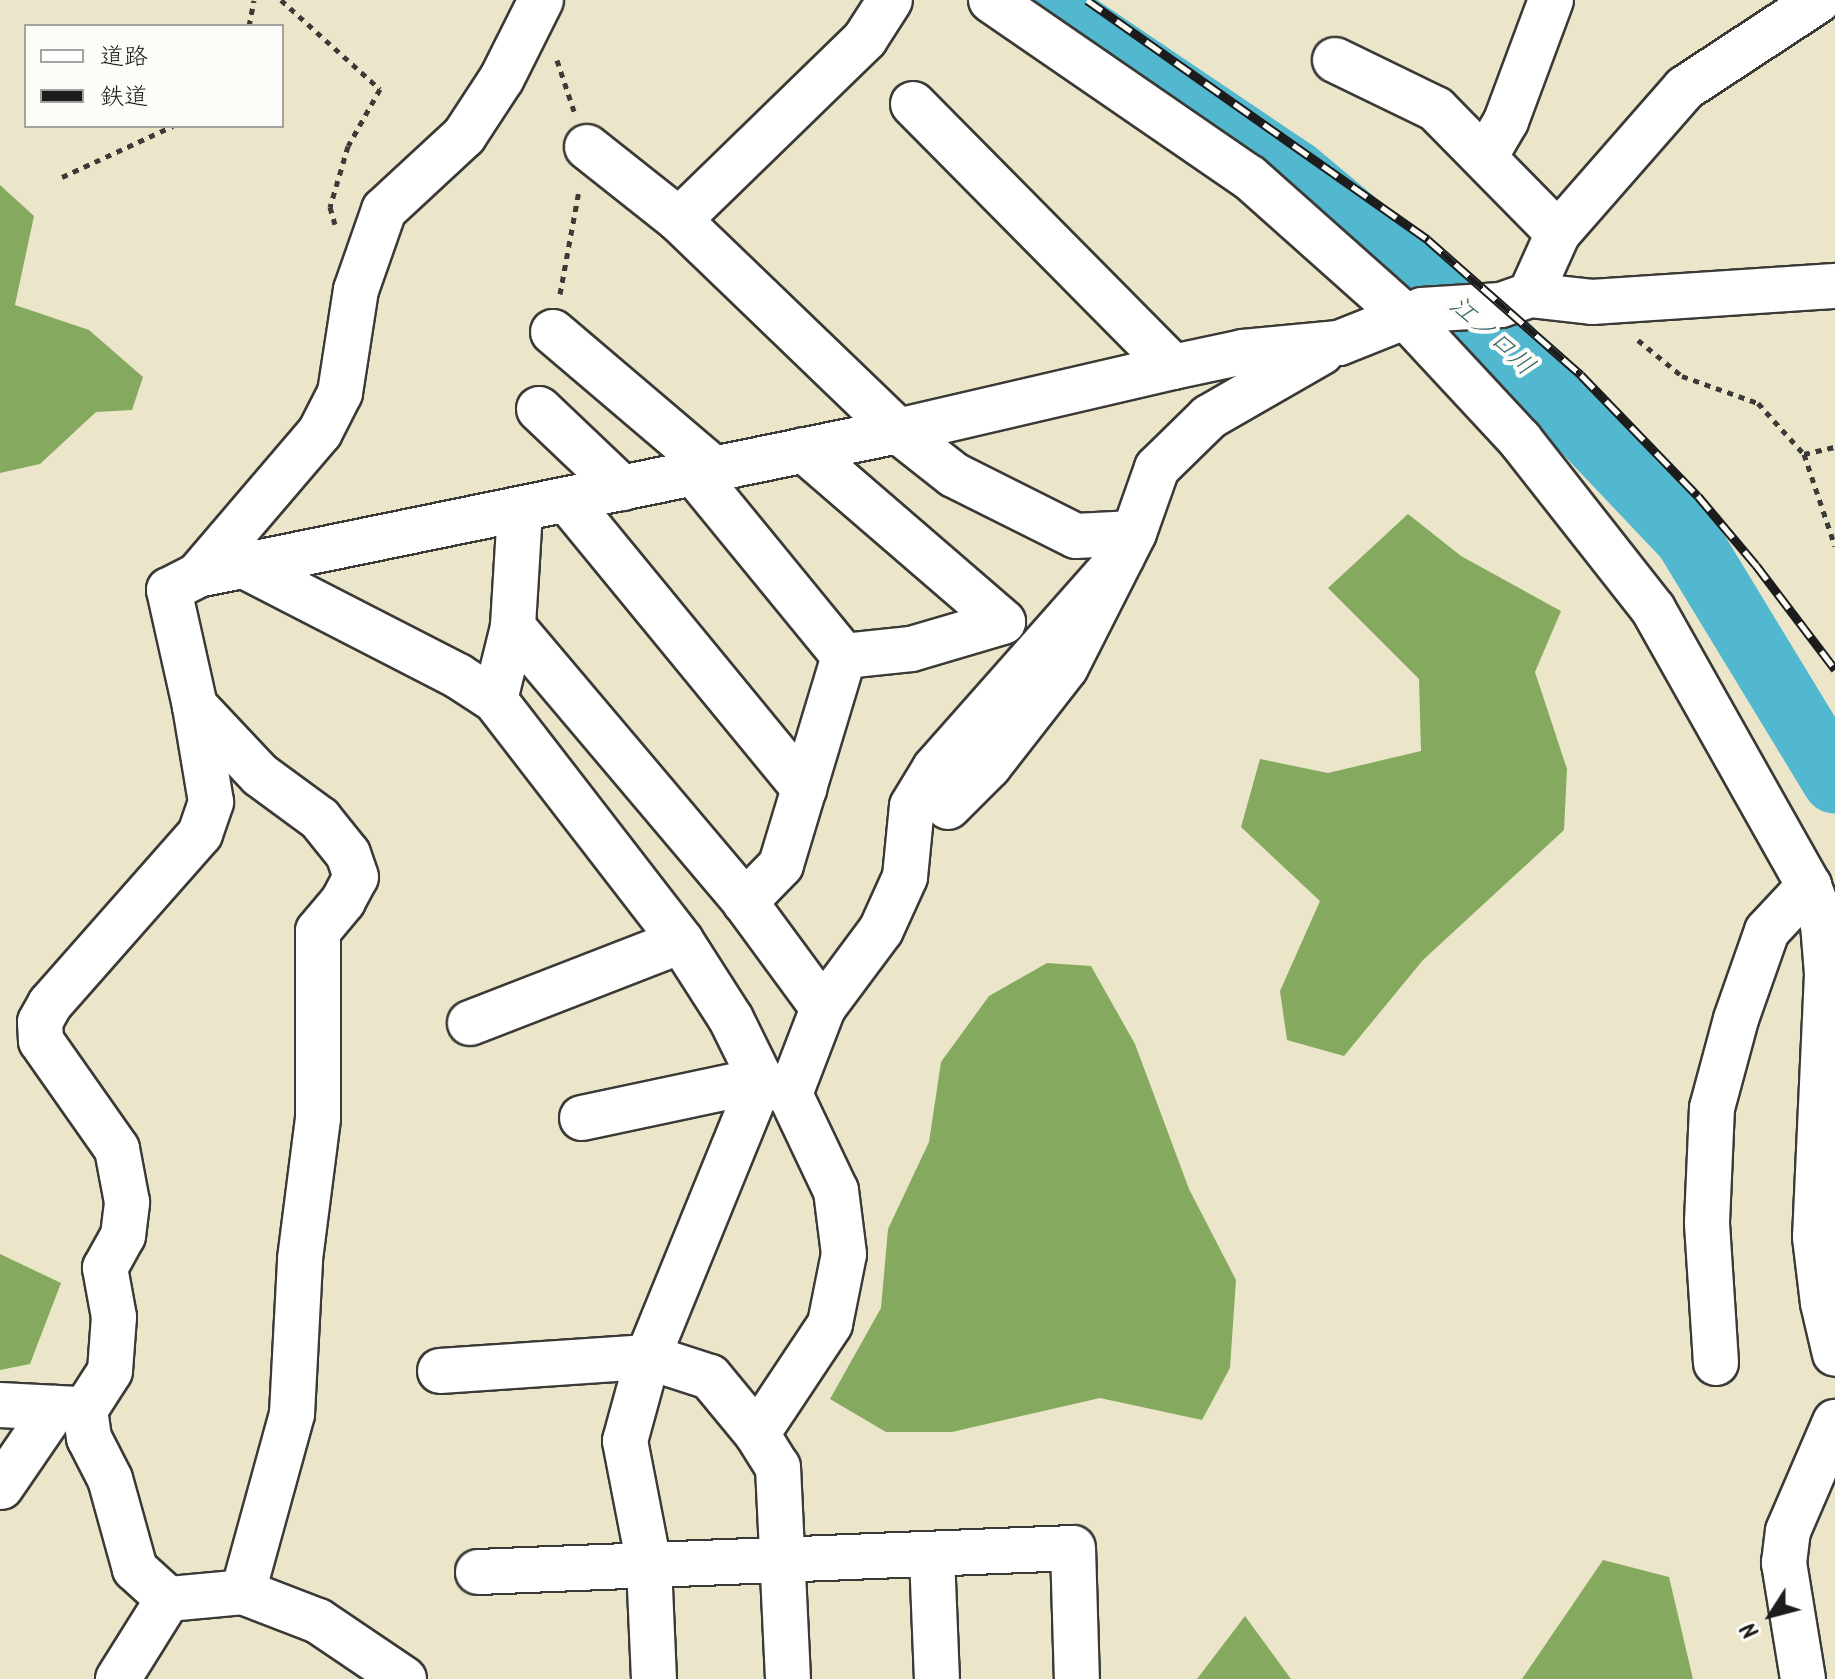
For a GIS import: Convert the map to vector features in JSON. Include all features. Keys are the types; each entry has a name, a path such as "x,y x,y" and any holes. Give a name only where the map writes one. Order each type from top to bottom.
{"street":[{"path":"679,220 865,39 890,0"},
{"path":"991,0 1249,177 1413,312 1520,440 1653,609 1809,886 1823,924 1827,974 1815,1237 1829,1300 1835,1354"},
{"path":"1485,157 1506,121 1551,0"},
{"path":"1530,295 1558,233 1685,88 1819,0"},
{"path":"198,575 320,432 340,393 356,290 384,210 464,136 502,78 540,4"},
{"path":"1335,60 1436,109 1558,233"},
{"path":"913,104 1173,367"},
{"path":"587,147 679,220 898,431 954,475 1076,536 1128,545"},
{"path":"948,807 989,766 1066,667 1128,545 1157,468 1209,417 1339,343 1413,312 1501,305 1530,295 1592,302 1835,286"},
{"path":"553,332 704,471 844,656"},
{"path":"1,1487 70,1409 110,1371 114,1317 105,1268 123,1236 127,1202 117,1149 41,1041 40,1022 50,1004 200,834 211,802 195,706 169,590 198,575 898,431 1243,352 1339,343"},
{"path":"539,409 622,488"},
{"path":"804,450 1003,622 911,649 844,656"},
{"path":"567,500 804,789"},
{"path":"495,700 513,627 520,511"},
{"path":"654,1679 649,1565 625,1441 648,1357 775,1087 823,1008 881,930 905,877 912,806 935,768 1128,545"},
{"path":"244,566 458,676 495,700 681,941 775,1087 836,1191 844,1254 830,1324 757,1434"},
{"path":"513,627 745,902 823,1008"},
{"path":"745,902 781,865 844,656"},
{"path":"195,706 260,775 320,819 348,854 356,877 343,901 318,931 318,1118 300,1259 292,1414 243,1592"},
{"path":"1716,1363 1707,1222 1712,1108 1736,1019 1767,931 1809,886"},
{"path":"470,1023 681,941"},
{"path":"582,1118 775,1087"},
{"path":"440,1371 648,1357 710,1377 757,1434 778,1467 788,1679"},
{"path":"0,1405 70,1409"},
{"path":"70,1409 110,1479 135,1569 168,1599 243,1592 318,1621 404,1679"},
{"path":"1803,1679 1784,1563 1788,1531 1835,1422"},
{"path":"478,1572 1073,1548 1077,1679"},
{"path":"932,1556 937,1679"},
{"path":"118,1679 168,1599"}],"path":[{"path":"249,24 254,0"},
{"path":"281,0 380,89 348,146 330,207 356,290"},
{"path":"540,4 587,147 553,332"},
{"path":"62,177 169,128"},
{"path":"1592,302 1682,376 1758,403 1804,454 1835,546"},
{"path":"1804,454 1835,447"}],"green space":[{"path":"0,185 34,216 15,305 89,330 143,377 132,410 96,412 40,464 0,473"},
{"path":"1408,514 1461,556 1561,611 1535,672 1567,769 1564,830 1423,960 1344,1056 1287,1040 1280,991 1320,901 1241,827 1260,759 1328,773 1421,751 1419,679 1328,588"},
{"path":"1047,963 1091,966 1135,1044 1189,1189 1236,1280 1230,1368 1202,1420 1100,1398 952,1432 886,1432 830,1399 881,1308 888,1229 929,1142 941,1062 989,996"},
{"path":"0,1254 61,1283 30,1364 0,1370"},
{"path":"1603,1560 1669,1577 1693,1679 1522,1679"},
{"path":"1245,1616 1291,1679 1197,1679"}],"waterway":[{"name":"江ノ口川","path":"1038,0 1296,174 1474,323 1499,339 1687,537 1835,780"}],"railway":[{"path":"1087,0 1428,240 1581,375 1698,496 1756,565 1835,669"}]}
